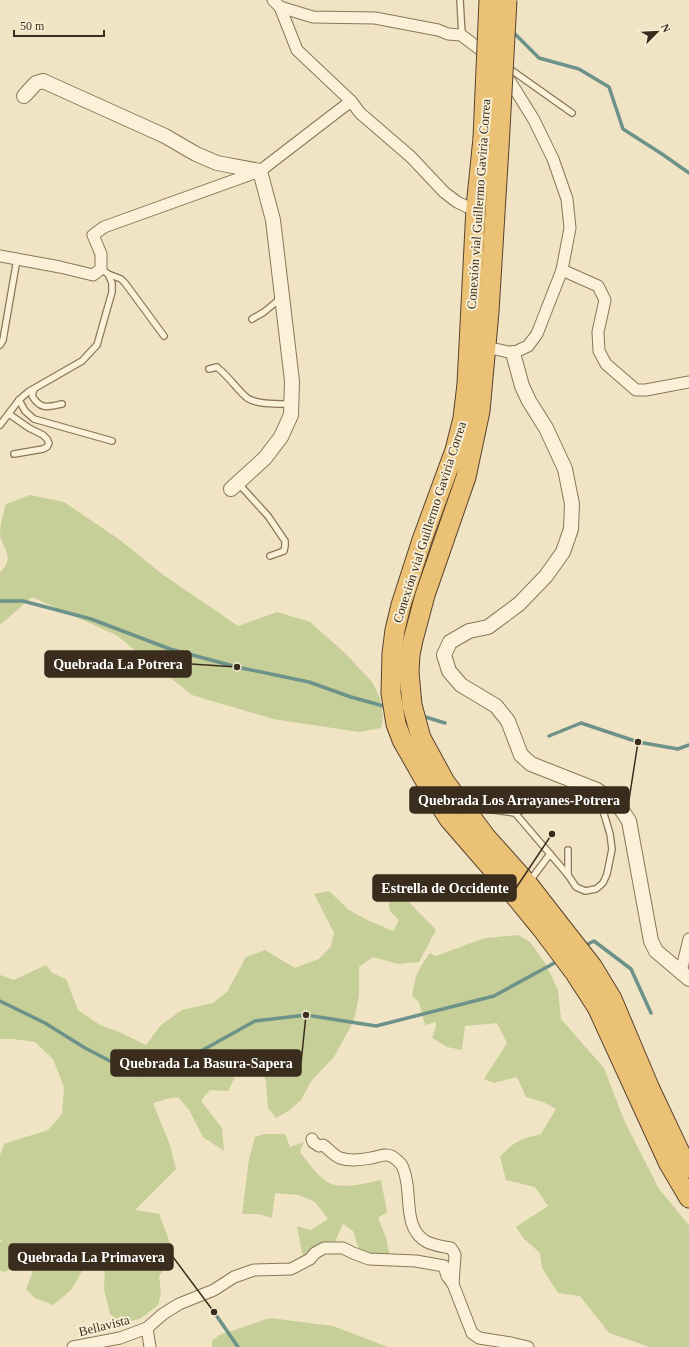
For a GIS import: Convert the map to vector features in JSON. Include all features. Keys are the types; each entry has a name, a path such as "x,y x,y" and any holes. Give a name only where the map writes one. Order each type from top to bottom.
{"highway":[{"name":"Conexión vial Guillermo Gaviria Correa","path":"489,0 491,142 490,312 480,411 466,477 425,595 412,640 401,654 391,693 396,724 402,740 417,767 449,819 501,878 549,924 584,970 612,999 650,1089 684,1161 689,1168"},
{"name":"Conexión vial Guillermo Gaviria Correa","path":"507,0 491,142 476,211 467,384 463,418 455,450 422,540 401,605 395,630 421,738 445,782 462,806 486,838 528,884 549,924"},
{"name":"Conexión vial Guillermo Gaviria Correa","path":"584,970 596,1007 669,1164 689,1198"}],"street":[{"path":"276,3 313,17 374,18 438,30 448,34 461,35 489,57 511,83 534,120 553,159 567,199 570,228 562,270 537,334 528,346 513,353 486,347"},
{"path":"276,3 297,50 351,101 360,113 411,157 444,192 457,202 476,211"},
{"path":"24,96 36,83 43,81 166,136 196,154 217,163 260,171"},
{"path":"0,256 17,258 93,275 105,271 101,254 93,235 104,227 260,171 351,101"},
{"path":"234,486 265,458 281,437 291,415 292,404 292,381 273,220 260,171"},
{"path":"562,270 598,286 605,300 598,332 599,351 606,364 636,390 646,390 689,382"},
{"path":"513,353 520,381 529,402 546,428 565,469 572,504 571,529 563,552 546,576 519,604 488,627 469,631 450,642 444,655 449,671 461,685 496,706 508,721 521,755 531,764 597,790 617,803 629,821 651,941 656,951 685,975"},
{"path":"685,975 689,939"},
{"path":"312,1139 313,1142 319,1146 323,1144 333,1154 341,1158 364,1159 386,1155 391,1156 400,1164 405,1175 411,1224 415,1231 426,1241 451,1248 454,1255 453,1284"},
{"path":"147,1328 163,1314 179,1304 214,1290 234,1277 254,1270 291,1268 310,1259 315,1253 324,1248 343,1248 369,1258 416,1261 444,1266 447,1276 453,1284 472,1333 479,1338 528,1347"},
{"name":"Bellavista","path":"72,1347 120,1338 147,1328 150,1347"}],"lane":[{"path":"460,0 461,35 494,58"},
{"path":"500,62 572,113"},
{"path":"0,345 3,340 17,258"},
{"path":"105,271 121,279 125,283 164,336"},
{"path":"0,425 19,400 34,389 82,362 97,345 112,292 112,283 105,271"},
{"path":"252,319 282,298"},
{"path":"209,369 217,367 247,398 256,401 292,404"},
{"path":"34,389 32,396 37,403 46,407 62,404"},
{"path":"19,400 25,411 34,419 112,441"},
{"path":"9,414 29,428 43,435 49,443 47,447 42,449 14,454"},
{"path":"234,486 268,516 285,541 284,550 270,556"},
{"path":"515,813 568,874 576,887 585,891 596,888 603,882 607,874 612,849 610,834 597,790"},
{"path":"462,806 515,813 524,809"},
{"path":"568,850 568,874"},
{"path":"528,884 550,854"}],"green space":[{"path":"30,495 64,502 120,540 162,574 238,626 277,612 310,622 346,654 372,682 380,698 383,716 381,728 359,732 273,719 192,695 116,635 32,597 0,625 0,573 8,558 0,535 2,520 6,504"},
{"path":"329,891 349,910 367,920 393,931 399,920 390,911 388,898 406,899 436,930 419,962 398,964 373,957 359,967 359,996 355,1016 351,1026 334,1057 312,1080 301,1100 290,1110 276,1118 268,1108 266,1082 262,1065 252,1054 244,1049 230,1050 214,1056 200,1068 235,1077 228,1091 210,1090 201,1101 222,1128 224,1151 203,1137 189,1110 178,1097 153,1103 170,1145 176,1169 135,1210 159,1214 168,1237 173,1258 159,1276 161,1293 158,1305 140,1319 121,1323 110,1314 104,1289 105,1264 103,1250 86,1264 71,1290 53,1305 35,1298 26,1289 33,1271 30,1261 17,1268 2,1272 0,1270 0,1243 2,1240 0,1240 0,1155 4,1144 48,1130 62,1114 64,1087 53,1059 35,1042 0,1039 0,975 14,980 46,965 52,973 66,979 78,1010 100,1025 117,1031 146,1045 161,1025 182,1010 213,1003 227,992 246,957 265,950 295,968 319,959 331,946 334,933 314,894"},
{"path":"518,935 530,942 545,963 558,990 561,1019 604,1068 624,1120 659,1189 689,1225 689,1347 650,1347 609,1333 580,1296 558,1293 542,1268 540,1253 523,1238 516,1227 548,1206 535,1187 506,1180 500,1157 518,1141 541,1134 556,1109 543,1102 526,1097 517,1077 494,1083 484,1079 507,1043 497,1023 465,1026 462,1050 447,1047 432,1038 436,1022 425,1025 419,1002 412,996 416,976 430,953 436,956 485,938"},
{"path":"264,1134 285,1134 290,1147 304,1142 300,1152 312,1168 331,1184 345,1186 381,1180 387,1212 378,1218 386,1237 390,1257 359,1250 353,1231 343,1224 335,1242 323,1243 303,1258 297,1226 311,1230 328,1219 315,1202 299,1195 275,1193 272,1218 258,1214 242,1214 249,1159 255,1137"},
{"path":"270,1318 333,1326 388,1347 212,1347 212,1341 219,1335"}],"waterway":[{"path":"512,31 539,58 579,69 609,87 623,129 689,173"},
{"path":"0,601 23,601 91,619 170,649 237,667 309,682 351,697 387,707"},
{"path":"422,716 445,723"},
{"path":"549,736 581,723 638,742 678,749 689,745"},
{"path":"584,946 594,941 631,969 651,1013"},
{"path":"0,1001 45,1023 85,1048 137,1075 183,1061 255,1021 306,1015 376,1026 494,996 558,961"},
{"path":"214,1312 238,1347"}],"place":[{"name":"Quebrada La Potrera","path":"237,667"},
{"name":"Quebrada Los Arrayanes-Potrera","path":"638,742"},
{"name":"Estrella de Occidente","path":"552,834"},
{"name":"Quebrada La Basura-Sapera","path":"306,1015"},
{"name":"Quebrada La Primavera","path":"214,1312"}]}
